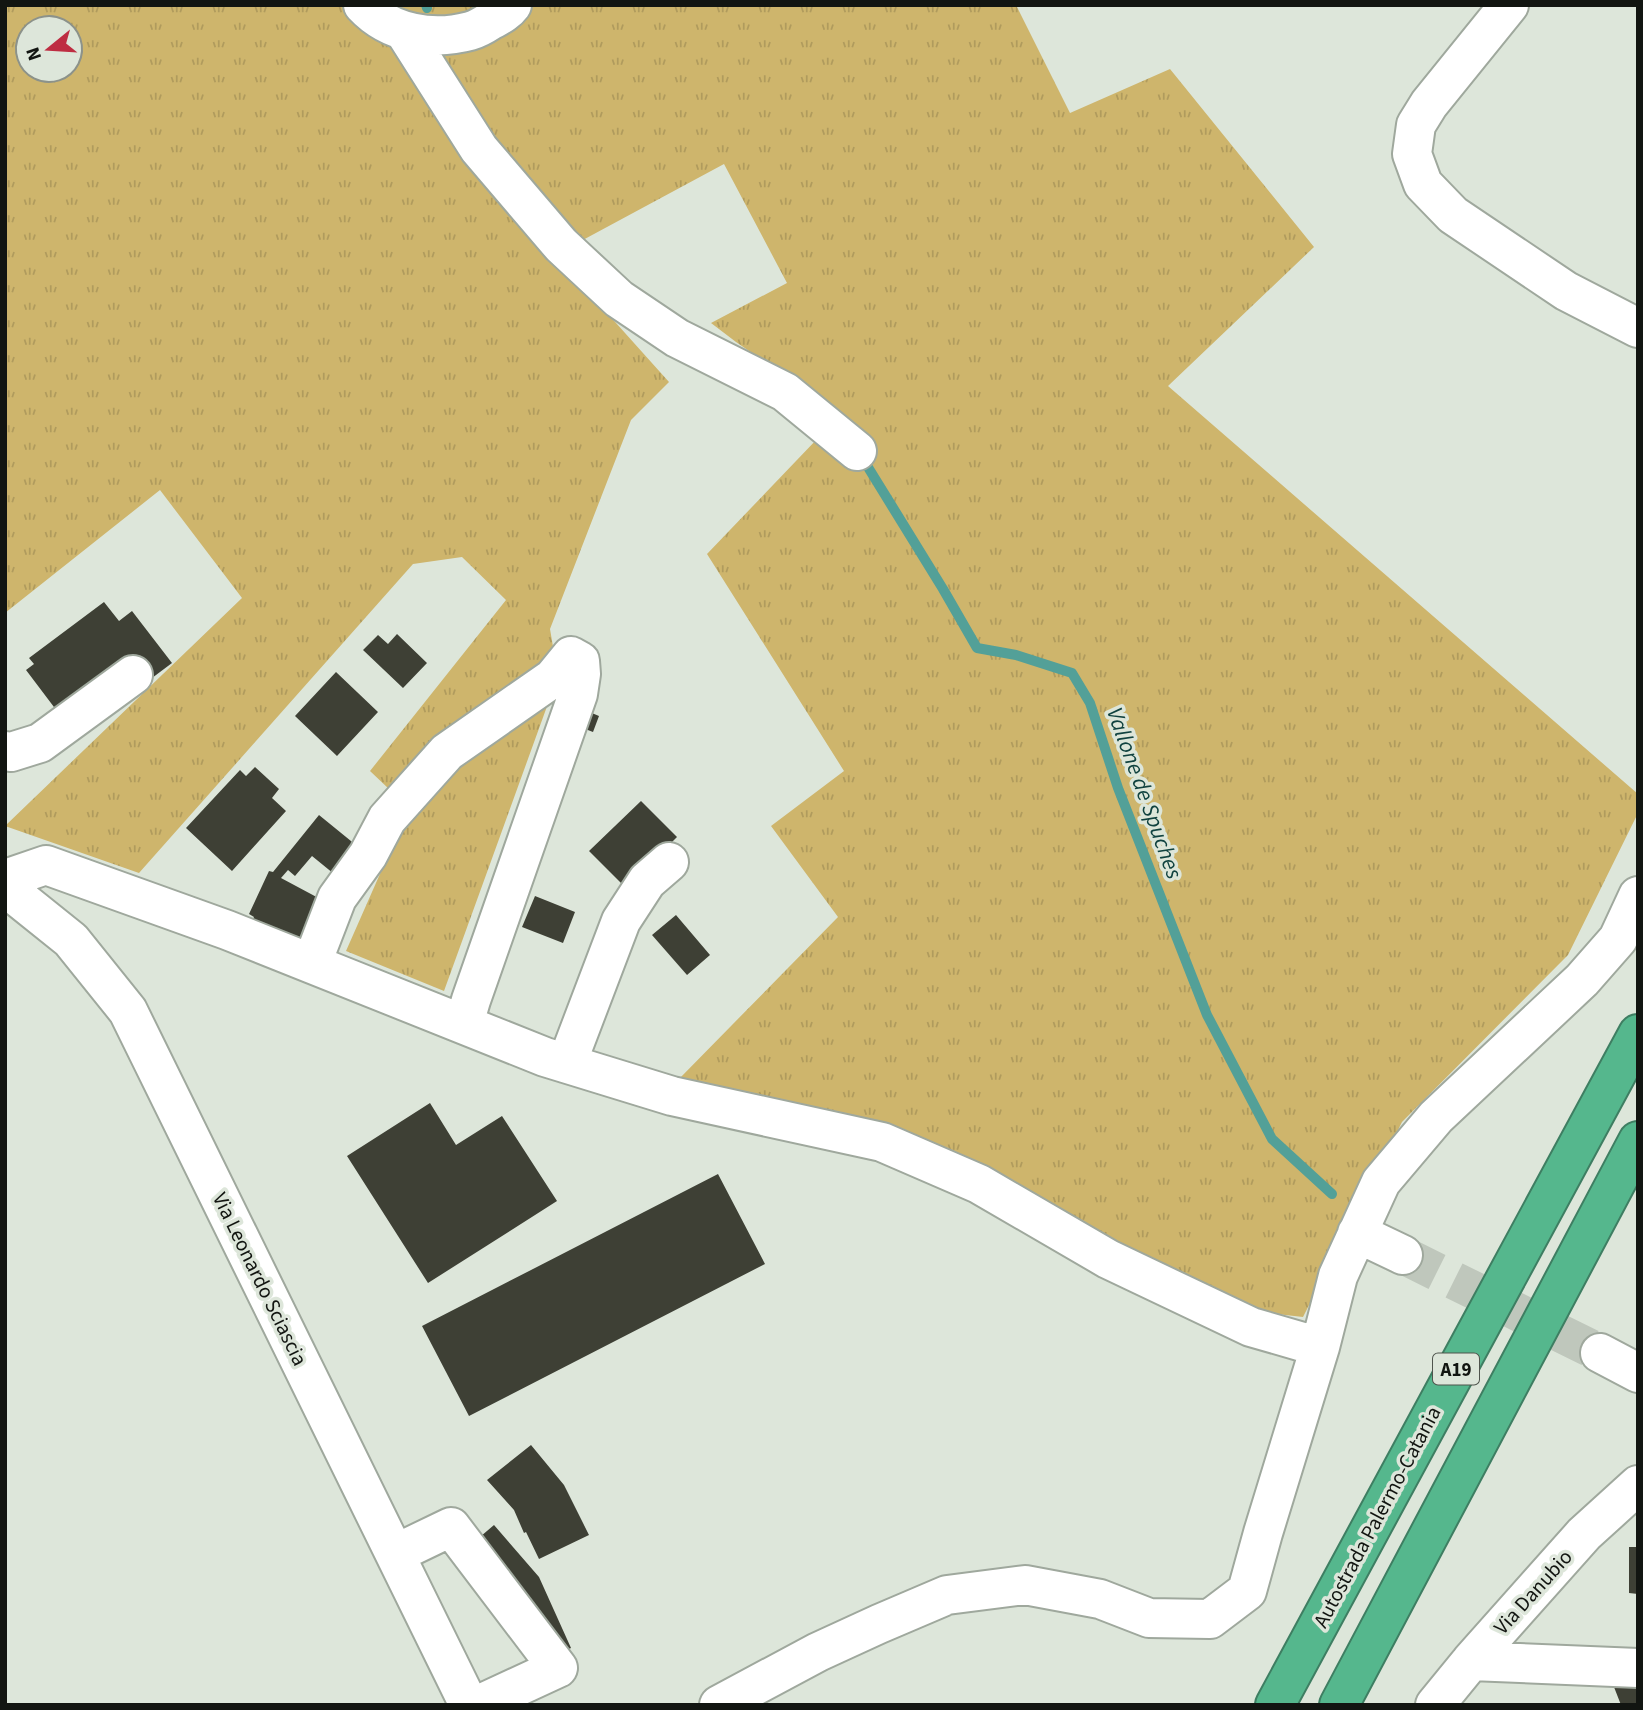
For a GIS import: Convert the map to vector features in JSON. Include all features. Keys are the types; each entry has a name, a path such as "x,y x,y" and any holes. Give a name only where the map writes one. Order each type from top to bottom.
{"highway":[{"name":"Autostrada Palermo-Catania","path":"1275,1705 1638,1034"},
{"name":"A19","path":"1339,1705 1638,1141"}],"street":[{"path":"363,5 373,15 404,31 439,37 472,31 505,13 512,5"},
{"path":"1509,5 1429,104 1416,125 1412,154 1423,184 1453,215 1566,291 1638,328"},
{"path":"404,31 479,149 561,244 619,299 677,338 785,392 857,451"},
{"path":"312,964 337,898 368,855 387,819 447,752 553,678 570,656 580,661 578,694 464,1024"},
{"path":"5,751 40,743 133,675"},
{"path":"567,1063 621,921 647,881 669,862"},
{"path":"5,879 46,865 227,930 545,1057 672,1096 882,1142 979,1184 1108,1259 1251,1327 1320,1347"},
{"name":"Via Leonardo Sciascia","path":"5,887 71,940 128,1011 469,1705"},
{"path":"719,1705 818,1653 947,1595 1026,1585 1100,1599 1149,1618 1210,1619 1247,1591 1320,1347 1338,1276 1381,1182 1436,1117 1582,980 1618,939 1638,896"},
{"path":"1357,1233 1402,1255"},
{"path":"1600,1353 1638,1373"},
{"name":"Via Danubio","path":"1435,1705 1584,1534 1638,1485"},
{"path":"395,1554 452,1527 558,1668 478,1705"},
{"path":"1471,1661 1638,1668"}],"green space":[{"path":"5,5 1016,5 1070,113 1170,69 1314,247 1168,386 1638,794 1638,813 1568,955 1402,1122 1303,1317 1267,1313 679,1079 838,917 771,826 844,771 707,554 841,414 711,323 787,283 724,164 555,255 669,382 631,420 550,629 558,676 444,991 346,951 409,808 370,771 506,600 462,557 413,564 139,873 5,826 242,598 160,490 5,613"}],"building":[{"path":"104,602 119,621 132,611 172,663 148,681 60,715 26,670 34,664 29,658"},
{"path":"397,634 427,663 403,688 363,650 378,635 388,644"},
{"path":"336,672 378,712 337,756 295,716"},
{"path":"587,711 599,716 593,732 580,727"},
{"path":"255,767 279,789 272,798 286,811 232,871 186,828 240,770 246,776"},
{"path":"641,801 677,837 626,888 589,851"},
{"path":"319,815 362,850 339,878 312,856 295,876 288,870 281,878 324,901 308,947 252,921 254,917 249,914 269,871 273,872"},
{"path":"535,896 575,912 563,943 522,927"},
{"path":"676,915 710,955 687,975 652,935"},
{"path":"430,1103 456,1145 502,1116 557,1201 428,1283 347,1156"},
{"path":"718,1174 765,1264 469,1416 422,1326"},
{"path":"531,1445 564,1485 589,1535 539,1559 514,1510 487,1480"},
{"path":"494,1525 539,1577 571,1648 530,1666 501,1603 460,1554"},
{"path":"1629,1547 1638,1547 1638,1594 1629,1593"},
{"path":"1614,1687 1638,1688 1638,1705 1621,1705"}],"waterway":[{"name":"Vallone de Spuches","path":"866,464 977,648 1016,655 1072,673 1090,703 1118,788 1207,1015 1272,1139 1332,1194"}],"tunnel":[{"path":"1403,1255 1600,1353"}]}
